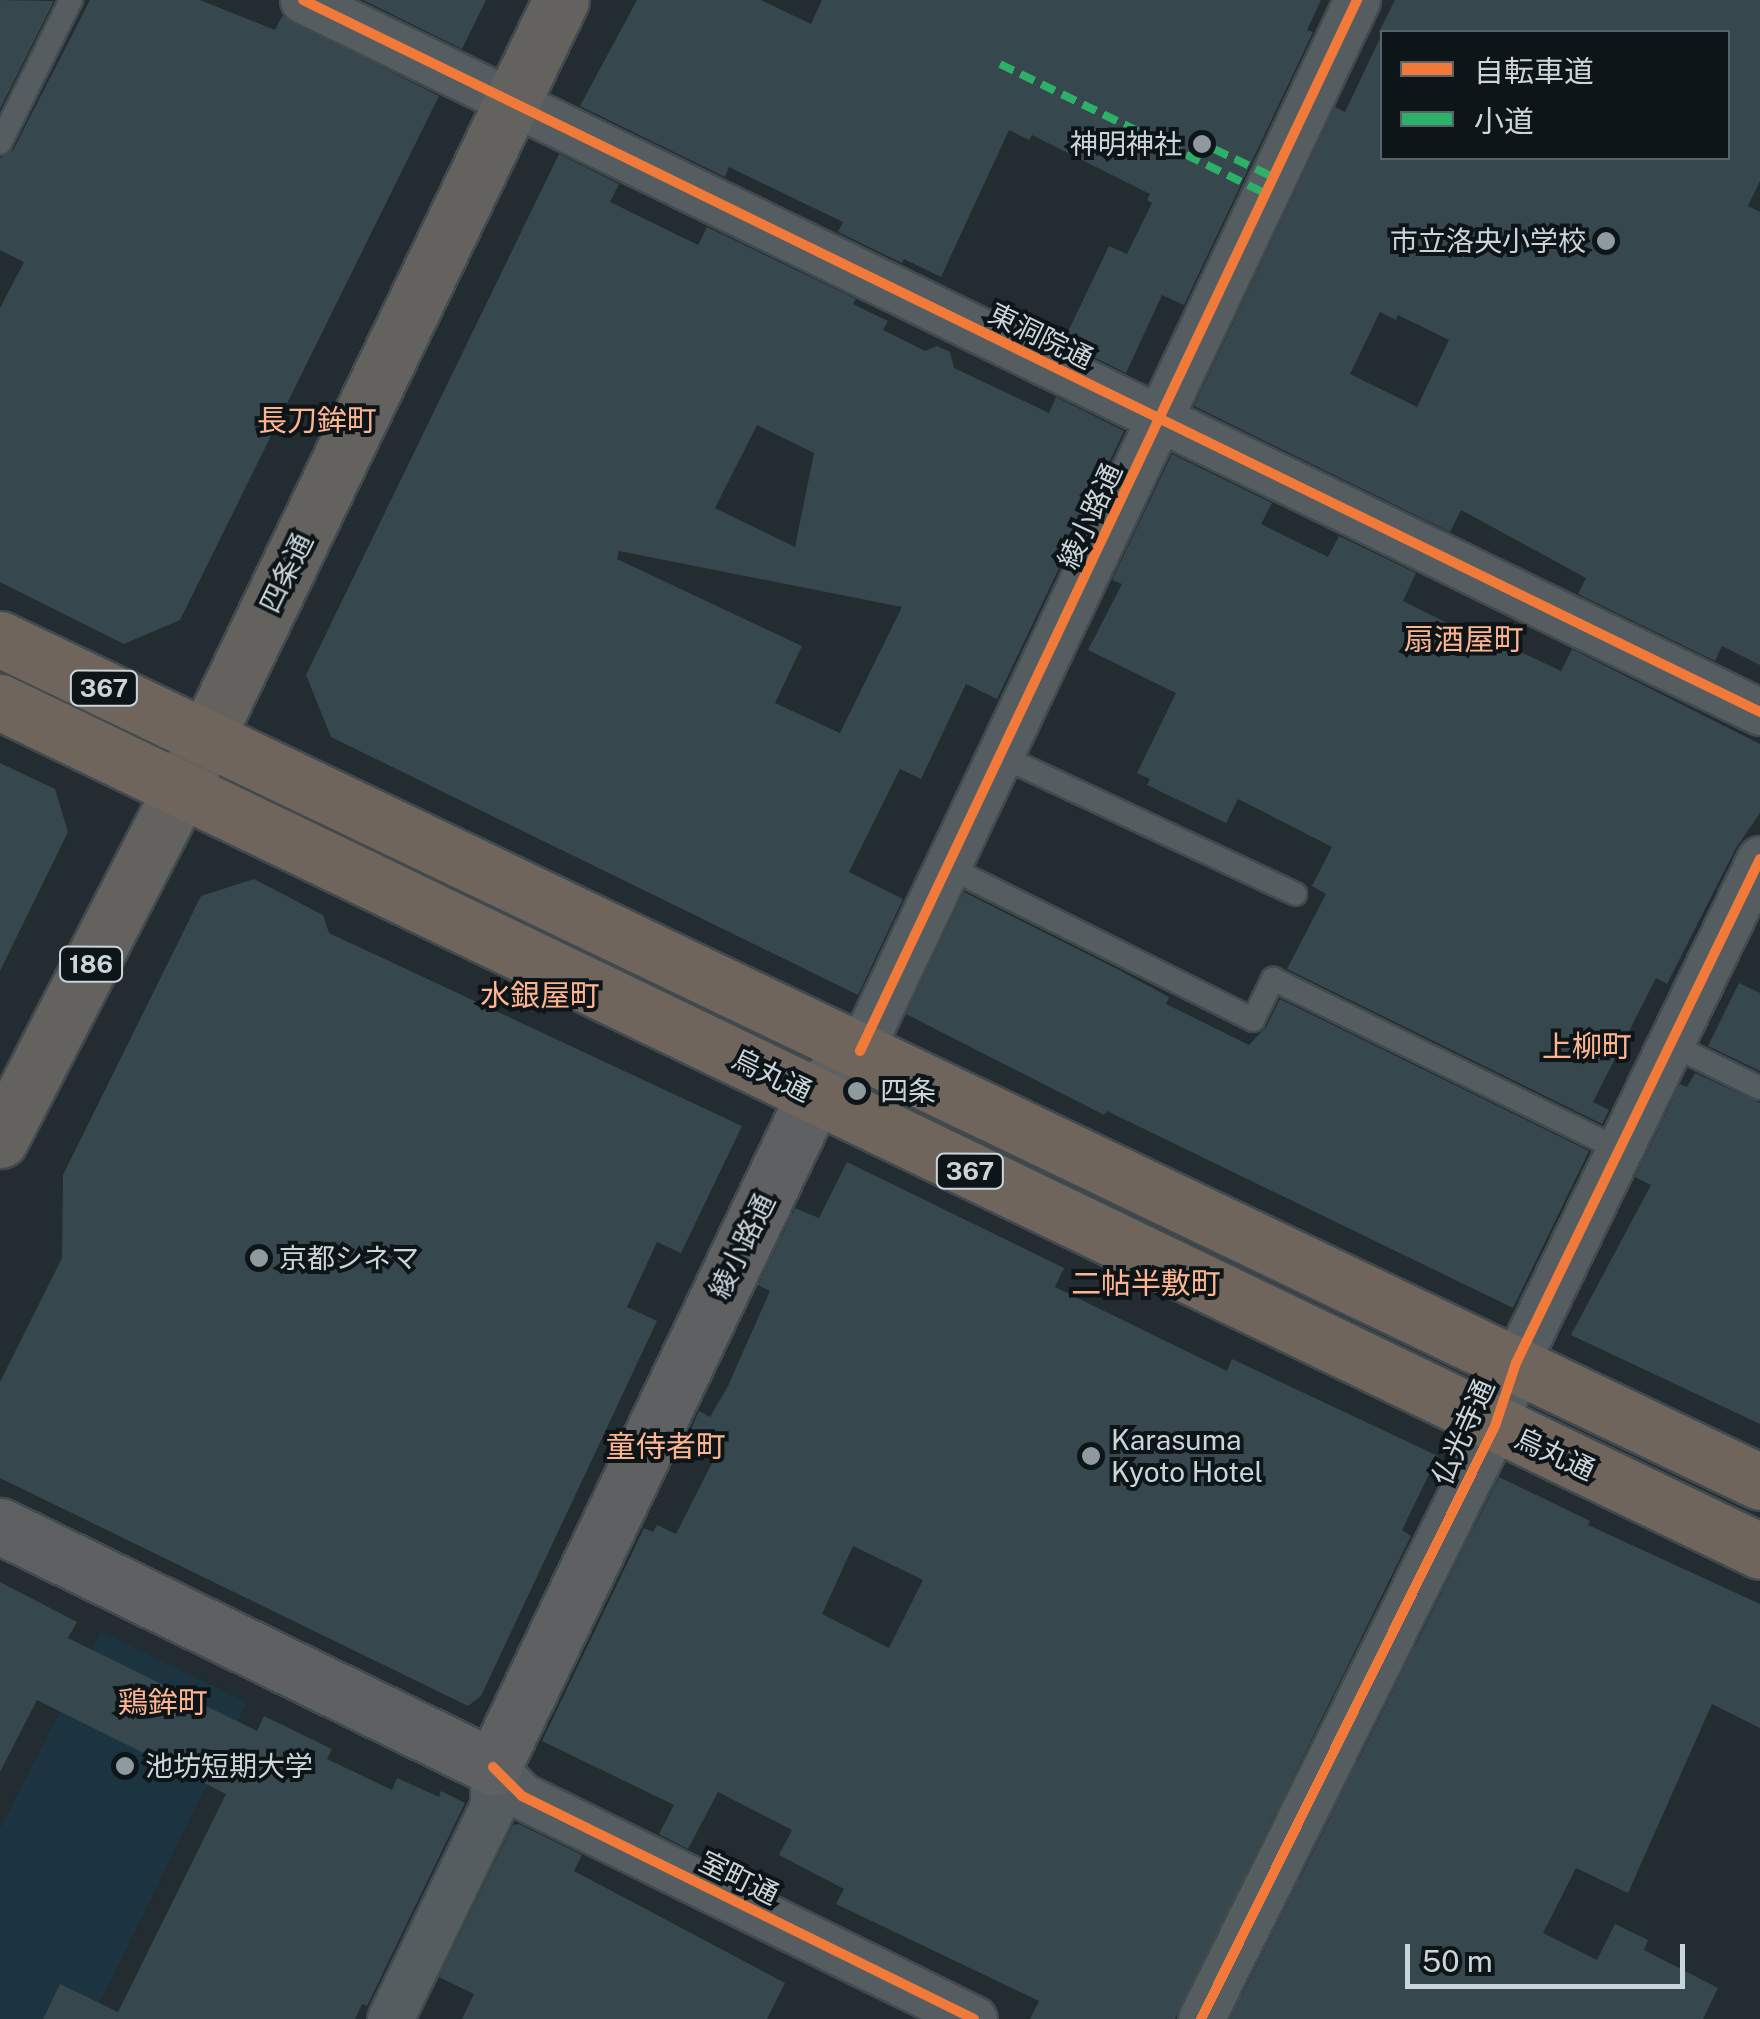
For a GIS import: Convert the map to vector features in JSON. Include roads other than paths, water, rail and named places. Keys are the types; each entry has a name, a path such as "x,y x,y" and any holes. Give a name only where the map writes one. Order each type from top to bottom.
{"highway":[{"name":"367","path":"0,639 1760,1482"},
{"name":"烏丸通","path":"0,702 1760,1551"}],"main road":[{"name":"四条通","path":"0,1140 208,736 560,0"}],"street":[{"name":"東洞院通","path":"302,0 1760,712"},
{"name":"綾小路通","path":"390,2019 493,1806 492,1767 814,1096 860,1051 1356,0"},
{"name":"仏光寺通","path":"1200,2019 1494,1426 1516,1363 1760,859"},
{"name":"室町通","path":"0,1526 492,1767 522,1796 974,2019"}],"lane":[{"path":"0,143 72,0"},
{"path":"1001,756 1295,894"},
{"path":"948,867 1253,1020 1273,978 1619,1149"},
{"path":"1670,1044 1760,1088"}],"place":[{"name":"神明神社","path":"1202,144"},
{"name":"市立洛央小学校","path":"1606,241"},
{"name":"四条","path":"857,1091"},
{"name":"京都シネマ","path":"259,1258"},
{"name":"Karasuma Kyoto Hotel","path":"1091,1456"},
{"name":"池坊短期大学","path":"125,1766"}],"district":[{"name":"長刀鉾町","path":"317,420"},
{"name":"扇酒屋町","path":"1464,639"},
{"name":"水銀屋町","path":"540,995"},
{"name":"上柳町","path":"1587,1046"},
{"name":"二帖半敷町","path":"1146,1283"},
{"name":"童侍者町","path":"666,1446"},
{"name":"鶏鉾町","path":"163,1702"}]}
